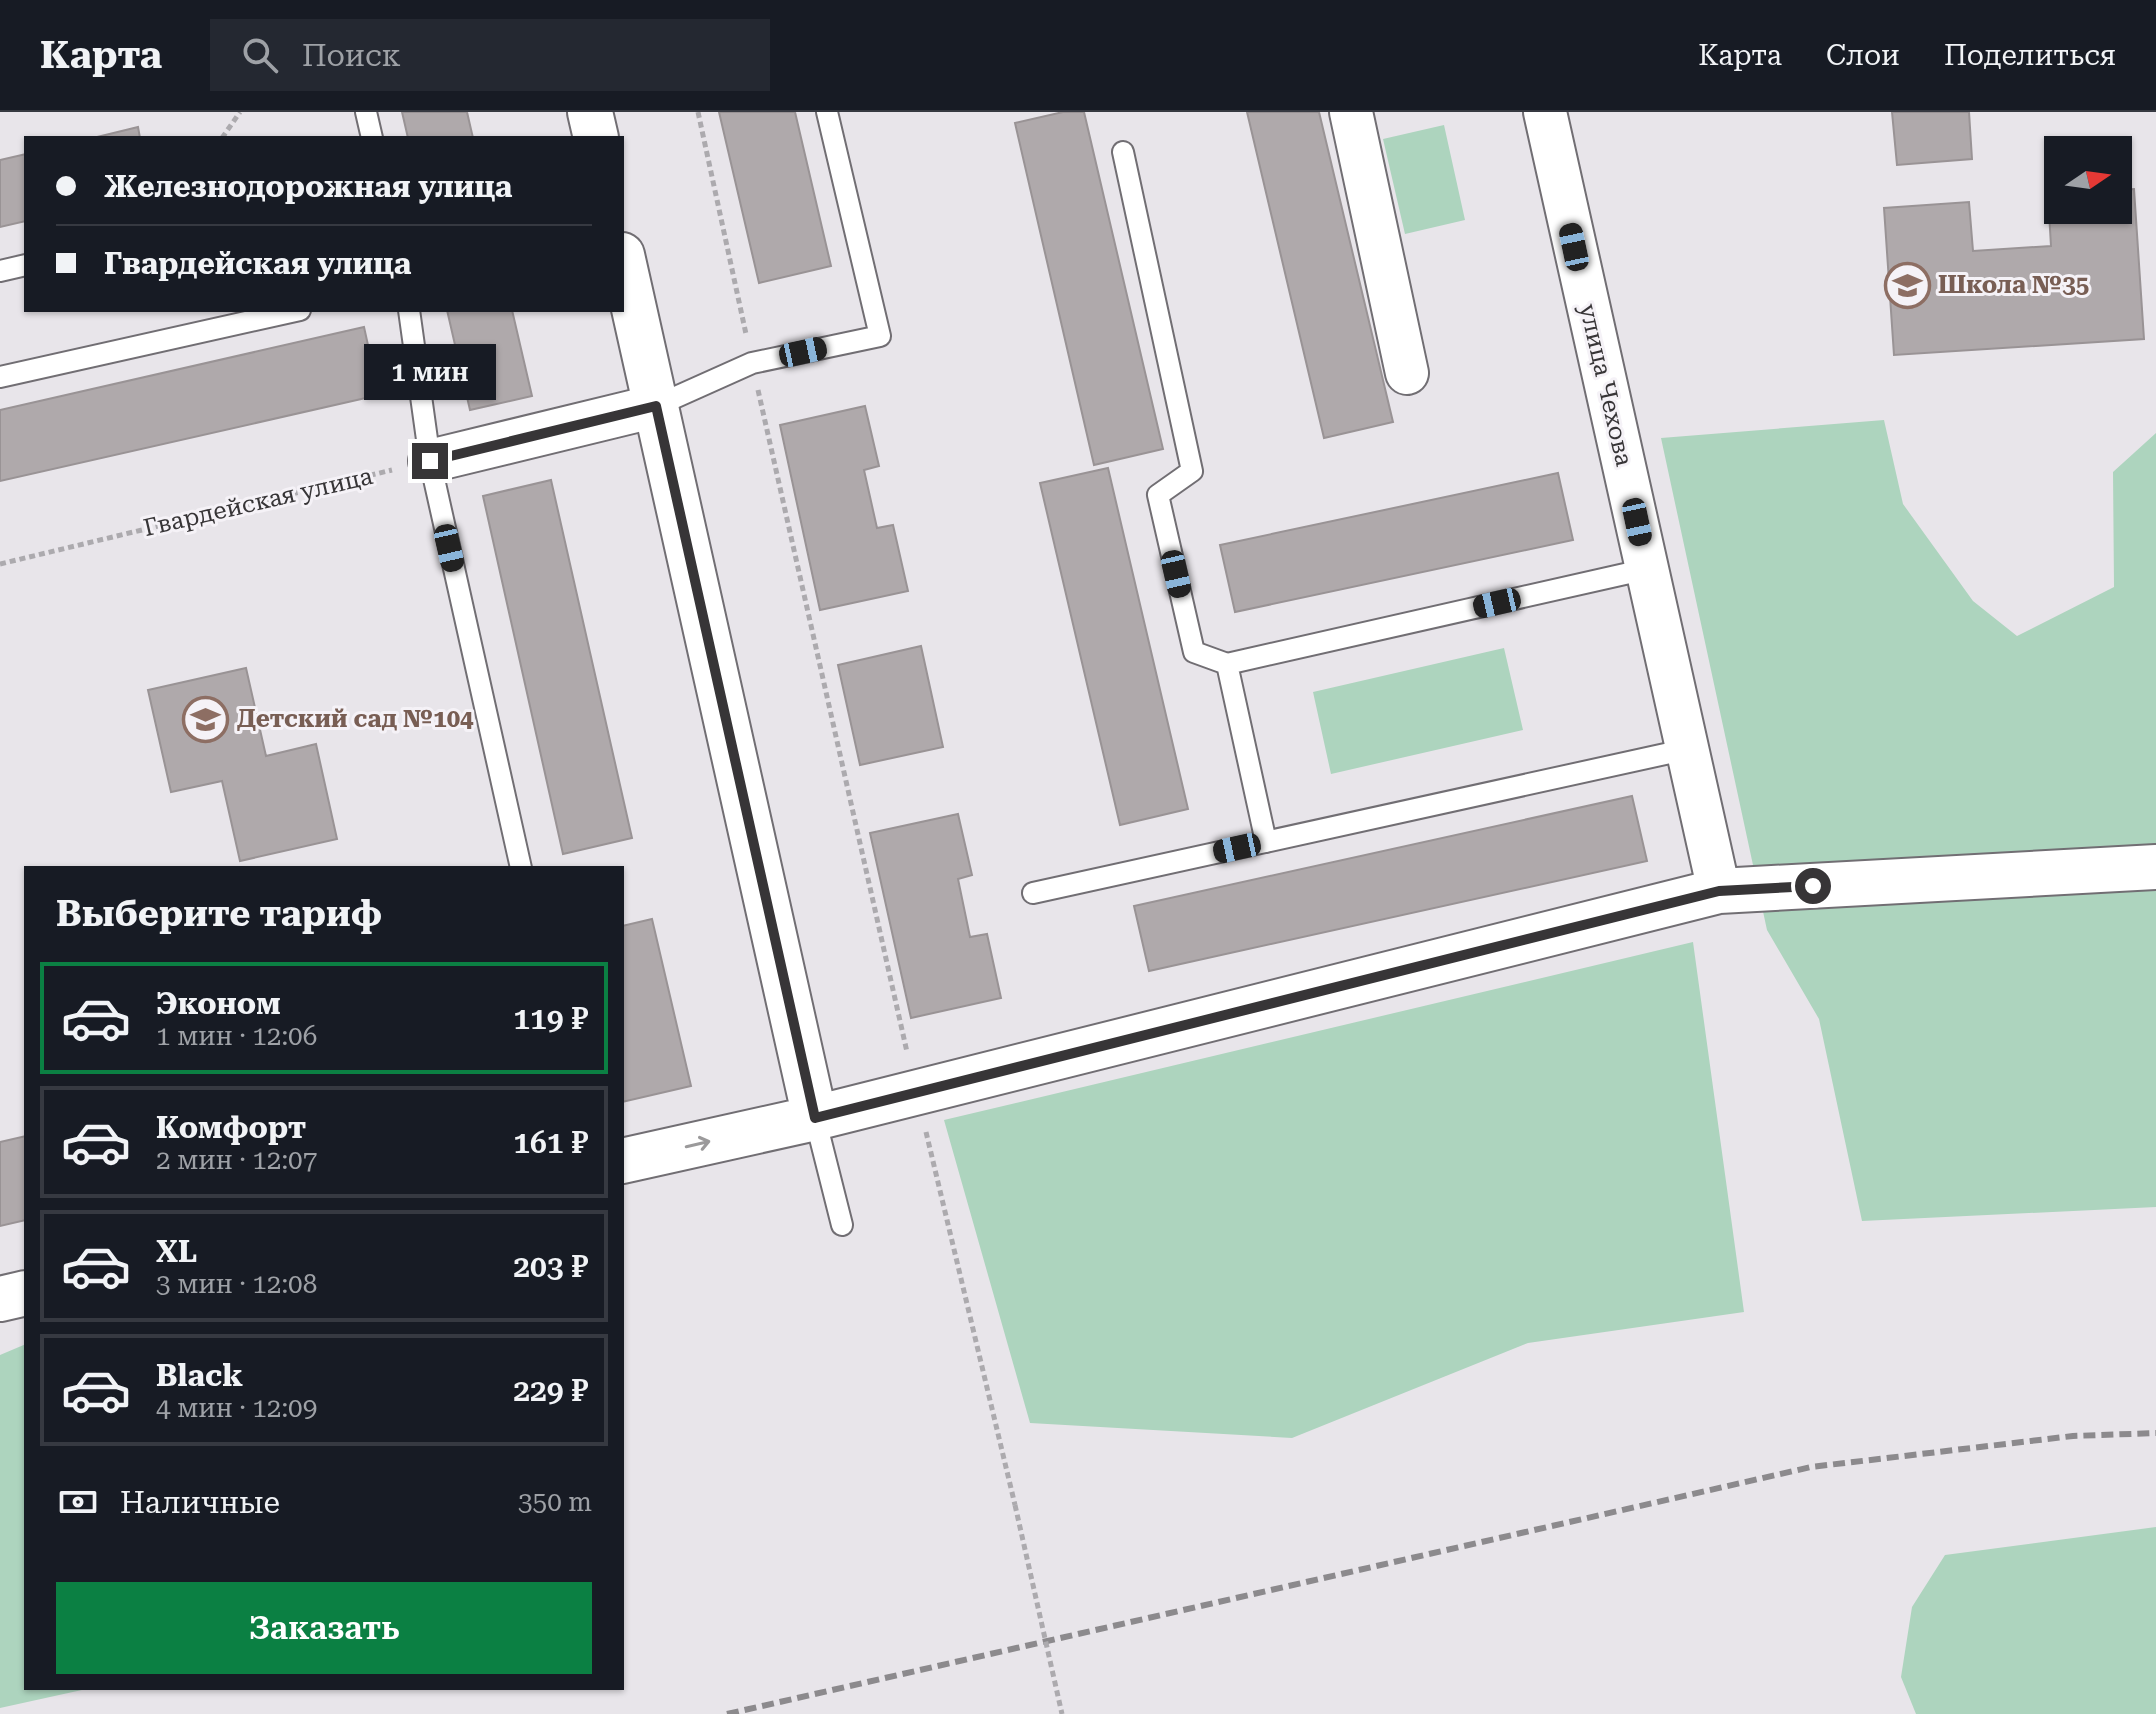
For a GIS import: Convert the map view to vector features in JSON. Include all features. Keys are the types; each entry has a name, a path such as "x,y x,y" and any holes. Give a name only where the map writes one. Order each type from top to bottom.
{"street":[{"path":"590,112 596,136"},
{"path":"1351,112 1407,373"},
{"name":"улица Чехова","path":"1545,112 1719,891"},
{"path":"624,264 815,1118"},
{"path":"430,461 656,406"},
{"path":"624,1161 815,1118 1719,891 2156,867"},
{"path":"0,1299 24,1293"}],"lane":[{"path":"366,112 372,136"},
{"path":"656,406 752,363 880,336 827,112"},
{"path":"1123,152 1192,471 1158,495 1194,652 1227,664 1647,569"},
{"path":"0,271 24,265"},
{"path":"0,377 291,312"},
{"path":"409,312 430,461 521,866"},
{"path":"1227,664 1266,842"},
{"path":"1033,893 1688,749"},
{"path":"815,1118 842,1225"}],"path":[{"path":"223,136 240,112"},
{"path":"698,112 916,1092 1062,1714"},
{"name":"Гвардейская улица","path":"0,564 430,461"}],"green space":[{"path":"1444,125 1465,220 1405,234 1383,139"},
{"path":"1884,420 1903,504 1973,601 2017,636 2114,587 2113,472 2156,433 2156,1207 1862,1221 1819,1019 1767,930 1661,438"},
{"path":"1504,648 1523,730 1331,774 1313,692"},
{"path":"1693,942 1744,1312 1528,1343 1292,1438 1030,1423 944,1120"},
{"path":"24,1345 24,1690 82,1690 0,1708 0,1355"},
{"path":"2156,1527 2156,1714 1916,1714 1901,1677 1912,1607 1945,1555"}],"building":[{"path":"402,112 467,112 473,136 408,136"},
{"path":"719,112 795,112 831,266 759,283"},
{"path":"1063,112 1084,112 1163,449 1094,465 1015,123"},
{"path":"1247,112 1319,112 1393,422 1324,438"},
{"path":"1892,112 1969,112 1972,159 1897,165"},
{"path":"138,127 140,136 101,136"},
{"path":"24,154 24,221 0,227 0,160"},
{"path":"2132,189 2144,339 1894,355 1884,208 1969,202 1973,251 2051,246 2050,224 2132,224"},
{"path":"447,312 512,312 532,396 470,410"},
{"path":"364,327 379,395 0,481 0,410"},
{"path":"865,406 879,466 864,470 877,528 893,525 908,591 820,610 780,425"},
{"path":"1108,468 1188,809 1120,825 1040,483"},
{"path":"1558,473 1573,540 1235,612 1220,545"},
{"path":"551,480 632,838 563,854 483,496"},
{"path":"921,646 943,747 860,765 838,665"},
{"path":"246,668 266,756 316,744 337,839 240,861 222,781 171,792 148,690"},
{"path":"1632,796 1647,861 1149,971 1134,906"},
{"path":"958,814 972,875 958,879 970,937 987,934 1001,998 911,1018 870,833"},
{"path":"652,919 691,1086 624,1102 624,926"},
{"path":"24,1136 24,1220 0,1226 0,1142"}],"railway":[{"path":"727,1714 1811,1467 2073,1436 2156,1433"}],"place":[{"name":"Школа №35","path":"1907,285"},
{"name":"Детский сад №104","path":"206,719"}],"route":[{"path":"430,461 656,406 815,1118 1719,891 1813,886"}]}
